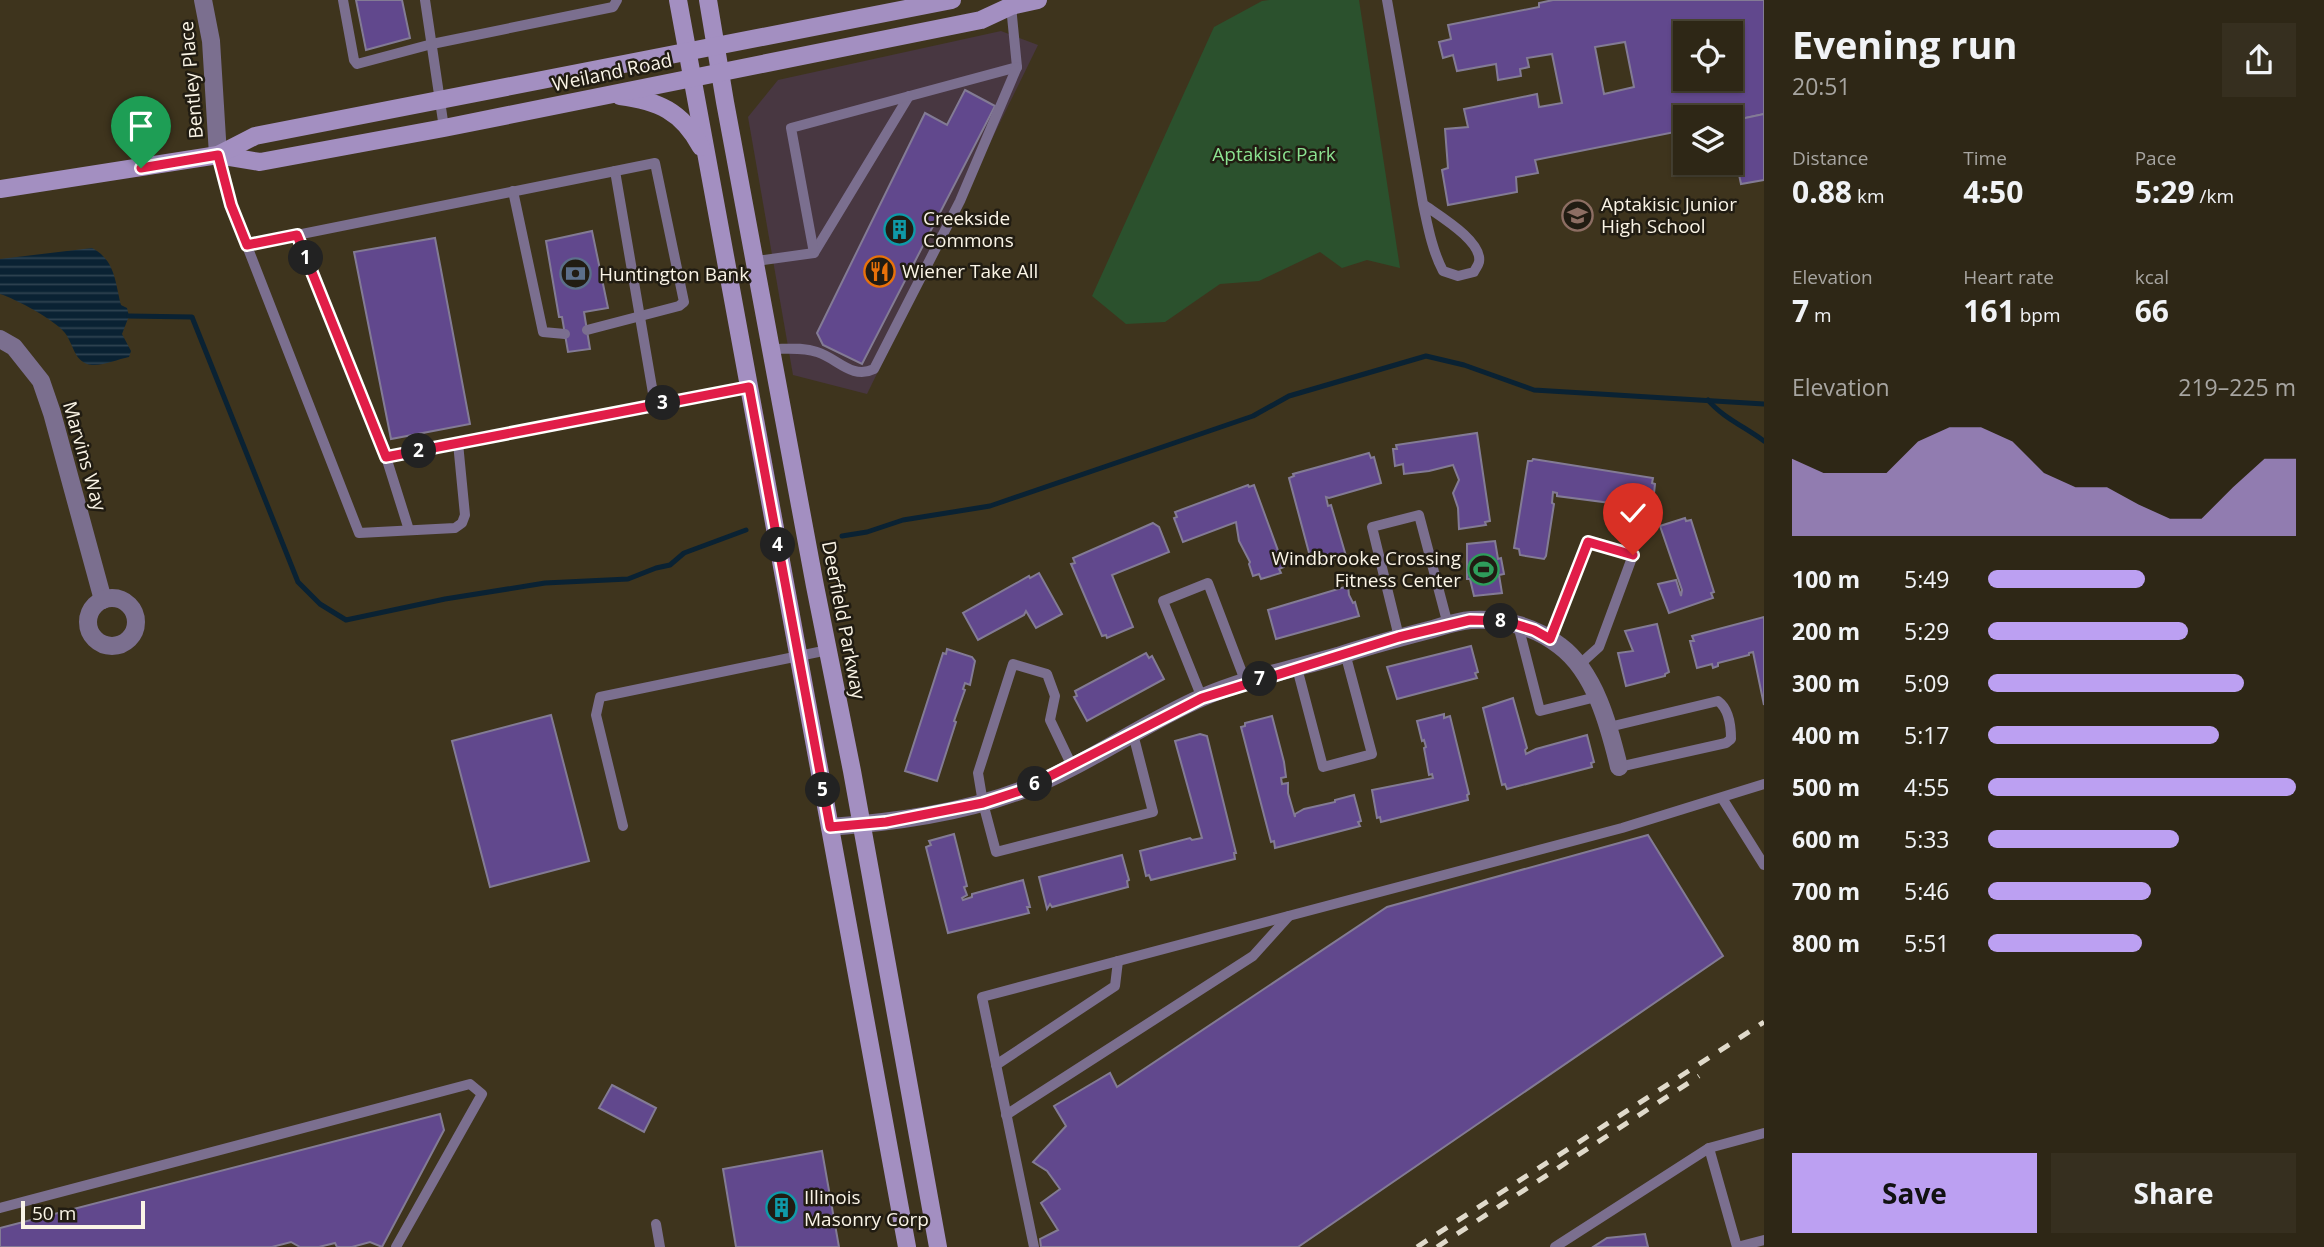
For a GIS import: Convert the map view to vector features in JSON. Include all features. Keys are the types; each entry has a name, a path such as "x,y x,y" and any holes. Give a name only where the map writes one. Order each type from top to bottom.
{"main road":[{"path":"678,0 907,1247"},
{"name":"Deerfield Parkway","path":"708,0 719,72 862,825 938,1247"},
{"name":"Weiland Road","path":"0,189 218,155 255,136 952,0"},
{"name":"Weiland Road","path":"991,0 1011,3 1038,0"},
{"name":"Weiland Road","path":"218,155 260,162 444,128 981,20 1011,3"},
{"path":"609,94 635,98 673,111 684,121 708,159"}],"street":[{"name":"Bentley Place","path":"203,0 211,41 218,155"},
{"name":"Marvins Way","path":"0,339 14,347 41,381 103,600"},
{"path":"830,827 886,822 983,803 1023,790 1202,698 1399,637 1470,620 1505,621 1534,630 1562,647 1579,665 1596,697 1609,727 1619,767"}],"lane":[{"path":"343,0 357,64 432,44 613,7 617,0"},
{"path":"425,0 444,128"},
{"path":"1387,0 1423,204 1435,257 1443,271 1458,276 1474,272 1479,261 1477,250 1465,234 1423,204"},
{"path":"772,349 820,352 853,372 866,373 874,369 960,201 1017,67 1011,3"},
{"path":"814,253 791,128 1017,67"},
{"path":"814,253 909,96"},
{"path":"218,155 231,205 359,533 456,528 462,523 465,515 458,443"},
{"path":"247,245 654,163 684,302 679,306 587,330"},
{"path":"615,171 655,405"},
{"path":"513,191 542,332 565,334"},
{"path":"297,235 386,457 409,530"},
{"path":"756,261 814,253"},
{"path":"386,457 749,387"},
{"path":"1399,637 1372,527 1419,514 1448,625"},
{"path":"1550,639 1588,542 1633,555 1599,648 1579,665"},
{"path":"1202,698 1163,601 1208,583 1247,683"},
{"path":"1518,625 1540,711 1596,697"},
{"path":"623,826 596,715 600,697 828,650"},
{"path":"1297,668 1323,767 1372,754 1345,653"},
{"path":"1072,766 1050,720 1055,696 1047,674 1013,664 978,773 996,852 1153,812 1133,734"},
{"path":"1609,727 1718,701 1724,705 1731,726 1731,738 1726,743 1619,767"},
{"path":"1034,1247 982,997 1622,828 1764,784"},
{"path":"1722,798 1764,865"},
{"path":"1006,1115 1253,956 1289,916"},
{"path":"996,1065 1115,986 1118,961"},
{"path":"0,1208 470,1084 482,1094 396,1247"},
{"path":"1555,1247 1709,1148 1764,1132"},
{"path":"1709,1148 1737,1247 1764,1240"},
{"path":"656,1224 660,1247"}],"shaded area":[{"name":"Creekside Commons","path":"1001,31 1038,45 867,394 793,375 748,117 778,80"}],"green space":[{"name":"Aptakisic Park","path":"1359,0 1400,268 1367,260 1342,268 1320,252 1259,281 1220,284 1165,322 1126,324 1092,296 1214,27 1262,1"}],"water":[{"path":"92,248 110,265 121,305 127,308 129,316 122,334 131,351 129,357 96,365 81,361 65,333 53,322 0,294 0,259"}],"building":[{"path":"356,0 402,0 410,38 366,50"},
{"path":"1553,0 1764,0 1764,114 1743,118 1743,105 1673,105 1673,132 1535,160 1538,173 1516,177 1517,192 1448,205 1442,170 1448,168 1445,129 1468,127 1464,109 1537,94 1539,107 1562,103 1552,54 1527,58 1529,67 1520,69 1521,76 1498,80 1496,64 1457,71 1453,55 1443,58 1439,42 1451,39 1448,25 1539,7 1539,3","holes":["1625,42 1634,87 1604,94 1595,47"]},
{"name":"Creekside Commons","path":"965,90 995,106 862,364 823,345 817,333 925,113 947,125"},
{"path":"1764,114 1764,180 1741,184 1739,175 1743,175 1743,118"},
{"name":"Huntington Bank","path":"592,231 608,308 584,312 590,349 568,352 546,241"},
{"path":"435,238 470,424 391,439 354,252"},
{"path":"1477,433 1490,521 1485,522 1486,525 1459,529 1458,508 1453,493 1459,480 1453,465 1404,474 1403,464 1395,466 1393,449 1397,449 1396,445"},
{"path":"1369,453 1371,458 1374,457 1381,483 1326,497 1328,506 1331,505 1346,556 1312,564 1289,478 1294,476 1293,474"},
{"path":"1533,459 1653,478 1652,483 1655,484 1652,512 1626,505 1557,496 1557,493 1553,492 1554,504 1546,556 1544,559 1520,555 1519,549 1514,548 1528,461"},
{"path":"1254,485 1284,567 1279,569 1281,573 1261,579 1259,574 1253,576 1250,562 1239,541 1236,522 1183,542 1174,518 1177,517 1175,512"},
{"path":"1685,518 1686,521 1691,520 1714,592 1711,593 1713,598 1669,613 1658,584 1676,580 1681,596 1682,590 1660,526"},
{"path":"1153,523 1159,527 1169,552 1112,575 1133,627 1107,638 1106,635 1102,636 1071,564 1075,563 1073,558"},
{"name":"Windbrooke Crossing Fitness Center","path":"1495,541 1504,574 1499,575 1502,593 1474,596 1470,579 1467,579 1467,544"},
{"path":"1039,573 1062,614 1036,628 1026,611 1024,615 978,640 963,613"},
{"path":"1348,586 1349,595 1353,603 1355,602 1359,616 1276,639 1268,610"},
{"path":"1764,617 1764,705 1753,652 1718,663 1718,666 1713,668 1712,664 1697,668 1690,641 1694,641 1692,636"},
{"path":"1657,624 1669,672 1665,676 1626,686 1618,653 1633,651 1625,631"},
{"path":"1471,646 1477,678 1397,699 1387,667"},
{"path":"947,649 972,657 975,661 970,685 965,683 963,689 965,690 954,721 956,722 937,781 905,771 943,653 946,654"},
{"path":"1146,653 1149,658 1152,656 1164,679 1087,721 1074,697 1077,696 1075,691"},
{"path":"1513,698 1527,748 1526,754 1587,735 1594,762 1591,763 1592,767 1507,789 1505,784 1502,785 1483,708"},
{"path":"1444,714 1444,718 1450,716 1469,794 1468,800 1381,822 1380,817 1377,818 1372,790 1433,778 1432,774 1429,775 1426,747 1417,721"},
{"path":"551,715 589,861 490,887 452,741"},
{"path":"1272,716 1284,762 1286,777 1281,778 1282,784 1288,783 1295,817 1295,814 1304,809 1354,795 1360,826 1275,848 1274,841 1271,842 1241,727 1245,726 1245,723"},
{"path":"1200,734 1207,736 1236,853 1235,859 1151,880 1149,875 1146,876 1140,851 1190,838 1202,838 1175,741"},
{"path":"954,834 967,886 964,887 967,895 963,900 972,897 972,894 1023,880 1029,913 948,933 926,847 931,845 929,841"},
{"path":"1648,835 1723,956 1298,1247 1041,1247 1040,1239 1058,1230 1041,1203 1060,1189 1047,1171 1033,1162 1066,1126 1054,1106 1110,1073 1117,1087 1387,907"},
{"path":"1122,855 1129,880 1128,887 1052,907 1050,904 1047,909 1039,877"},
{"path":"612,1085 656,1108 644,1132 599,1108"},
{"path":"440,1114 444,1130 382,1247 370,1242 352,1247 337,1247 335,1243 319,1247 300,1247 291,1242 272,1247 0,1247 0,1228"},
{"name":"Illinois Masonry Corp","path":"822,1151 839,1247 736,1247 723,1169"},
{"path":"1645,1234 1648,1247 1593,1247 1607,1238"}],"waterway":[{"path":"129,316 192,317 298,582 320,604 346,620 445,599 545,583 628,579 670,565 684,553 746,530"},
{"path":"842,536 867,532 903,520 990,506 1253,416 1289,396 1426,356 1464,365 1534,390 1764,404"},
{"path":"1708,400 1727,417 1764,441"}],"railway":[{"path":"1417,1247 1764,1022"},
{"path":"1437,1247 1699,1076"}],"place":[{"name":"Aptakisic Junior High School","path":"1578,215"},
{"name":"Creekside Commons","path":"900,229"},
{"name":"Wiener Take All","path":"879,271"},
{"name":"Huntington Bank","path":"576,274"},
{"name":"Windbrooke Crossing Fitness Center","path":"1484,569"},
{"name":"Illinois Masonry Corp","path":"781,1208"}],"route":[{"path":"141,168 218,155 231,205 247,245 297,235 386,457 749,387 830,827 886,822 983,803 1023,790 1202,698 1399,637 1470,620 1505,621 1534,630 1550,639 1588,542 1633,555"}]}
